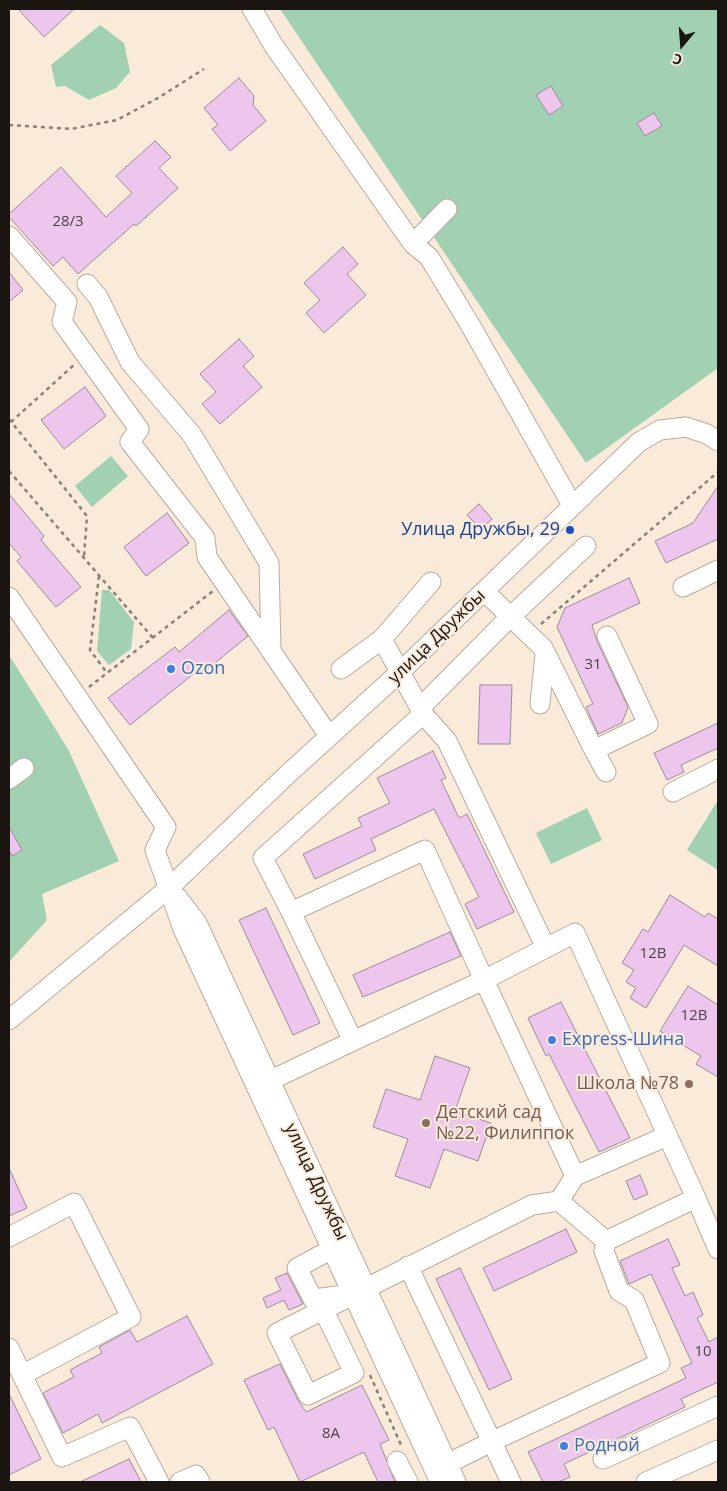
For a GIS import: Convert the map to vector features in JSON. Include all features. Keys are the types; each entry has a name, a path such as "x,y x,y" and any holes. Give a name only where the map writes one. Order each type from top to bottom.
{"street":[{"path":"252,9 274,46 413,244 429,257 472,328 572,505"},
{"path":"413,244 447,209"},
{"path":"9,236 67,302 62,322 139,429 130,442 205,538 207,557 329,736"},
{"path":"87,284 98,297 130,362 192,435 269,563 271,650"},
{"name":"улица Дружбы","path":"9,1020 170,887 329,736 399,673 639,442 660,430 686,427 707,434 718,441"},
{"path":"353,1041 263,858 421,711 510,617 586,546"},
{"path":"683,587 718,570"},
{"path":"341,669 382,639 431,582"},
{"path":"484,592 528,634 545,654 606,772"},
{"path":"9,597 166,827 155,850 170,887"},
{"path":"594,750 648,724 607,636"},
{"path":"382,639 421,711 447,740 546,948"},
{"path":"540,704 545,654"},
{"path":"9,779 24,768"},
{"path":"673,792 718,769"},
{"path":"291,912 425,850 574,1176"},
{"name":"улица Дружбы","path":"170,887 197,923 269,1081 440,1482"},
{"name":"улица Дружбы","path":"170,887 183,929 332,1249 359,1292 456,1482"},
{"path":"269,1081 484,980 575,933 667,1136 717,1240"},
{"path":"559,1201 574,1176 667,1136"},
{"path":"606,1241 696,1198"},
{"path":"324,1311 354,1372 308,1395 277,1333 532,1205 559,1201 606,1241"},
{"path":"9,1237 74,1203 130,1317 22,1375"},
{"path":"447,1464 660,1363 634,1300 619,1291 604,1251 606,1241"},
{"path":"332,1249 297,1268 313,1299 359,1292"},
{"path":"408,1266 511,1482"},
{"path":"9,1348 62,1457 130,1427 159,1482"},
{"path":"603,1459 718,1406"},
{"path":"646,1482 718,1450"},
{"path":"397,1461 408,1482"},
{"path":"180,1482 196,1475 200,1482"}],"path":[{"path":"9,125 71,129 116,120 158,98 204,69"},
{"path":"84,557 87,516 10,420 86,355"},
{"path":"9,471 153,638"},
{"path":"528,634 718,472"},
{"path":"99,575 90,650 108,673"},
{"path":"76,697 224,582"}],"green space":[{"path":"280,9 718,9 718,368 586,463"},
{"path":"100,25 124,43 130,72 116,88 89,100 65,86 56,87 51,65"},
{"path":"111,456 128,476 92,507 75,486"},
{"path":"102,590 109,590 134,622 131,649 109,665 97,651"},
{"path":"9,655 68,749 119,861 42,894 47,920 9,962"},
{"path":"718,800 718,870 687,850"},
{"path":"587,808 602,840 551,864 536,833"}],"building":[{"path":"18,9 74,9 44,37"},
{"path":"239,78 254,96 253,105 266,121 230,151 212,129 218,125 204,108"},
{"path":"551,86 563,106 549,115 536,95"},
{"path":"654,113 662,126 645,136 637,123"},
{"path":"155,141 171,157 159,168 178,188 78,274 63,257 53,266 9,217 9,214 61,167 106,217 132,193 116,176"},
{"path":"343,247 358,264 347,274 366,295 324,333 306,313 320,300 304,283"},
{"path":"9,272 23,290 9,302"},
{"path":"239,339 254,356 243,366 262,387 220,424 202,404 216,392 200,374"},
{"path":"85,387 106,416 64,449 41,420"},
{"path":"718,486 718,539 666,563 655,541 693,523"},
{"path":"9,494 44,536 41,540 81,587 56,607 17,561 21,557 9,543"},
{"path":"479,504 492,519 481,529 467,515"},
{"path":"167,513 189,543 146,576 124,547"},
{"path":"629,578 640,603 592,625 597,641 628,707 622,723 598,734 586,707 593,704 557,627 565,608"},
{"path":"229,610 248,636 200,675 197,671 130,725 108,698 175,647 179,652"},
{"path":"480,685 512,685 510,744 478,744"},
{"path":"718,723 718,748 681,765 684,772 667,780 654,753"},
{"path":"433,751 446,778 441,780 459,818 467,814 514,912 477,929 465,904 479,897 434,809 371,839 376,850 315,879 303,854 362,826 358,818 390,803 377,778"},
{"path":"9,827 22,850 12,856 9,850"},
{"path":"670,895 705,917 708,913 718,919 718,966 684,945 646,1008 630,998 636,988 626,982 634,970 622,963 643,929 648,932"},
{"path":"266,908 320,1023 293,1035 239,920"},
{"path":"450,932 461,956 363,997 353,975"},
{"path":"688,986 718,1005 718,1077 696,1064 701,1056 660,1031"},
{"path":"561,1002 630,1138 599,1152 549,1054 546,1056 528,1018"},
{"path":"435,1056 470,1068 455,1111 491,1123 478,1161 444,1149 430,1188 395,1176 408,1139 373,1127 386,1089 420,1100"},
{"path":"9,1168 27,1208 9,1216"},
{"path":"640,1175 648,1194 634,1200 626,1181"},
{"path":"566,1229 577,1252 494,1291 483,1268"},
{"path":"668,1239 680,1265 672,1268 685,1296 693,1292 703,1315 697,1318 709,1342 718,1337 718,1382 681,1399 685,1407 564,1464 570,1477 558,1482 543,1482 528,1452 686,1378 681,1368 692,1363 651,1274 629,1284 620,1261"},
{"path":"460,1268 512,1379 489,1390 436,1279"},
{"path":"287,1273 303,1304 289,1310 284,1300 267,1308 263,1298 281,1290 275,1278"},
{"path":"187,1316 213,1364 102,1423 98,1414 63,1433 43,1393 74,1377 70,1370 102,1353 99,1347 130,1330 137,1342"},
{"path":"280,1364 306,1412 362,1385 389,1440 380,1444 395,1482 378,1482 364,1452 300,1482 274,1427 268,1430 244,1380"},
{"path":"9,1394 41,1459 9,1475"},
{"path":"129,1459 141,1482 80,1482"}],"place":[{"name":"Улица Дружбы, 29","path":"570,530"},
{"name":"Ozon","path":"171,669"},
{"name":"Express-Шина","path":"552,1040"},
{"name":"Школа №78","path":"689,1084"},
{"name":"Детский сад №22, Филиппок","path":"426,1123"},
{"name":"Родной","path":"564,1446"}]}
